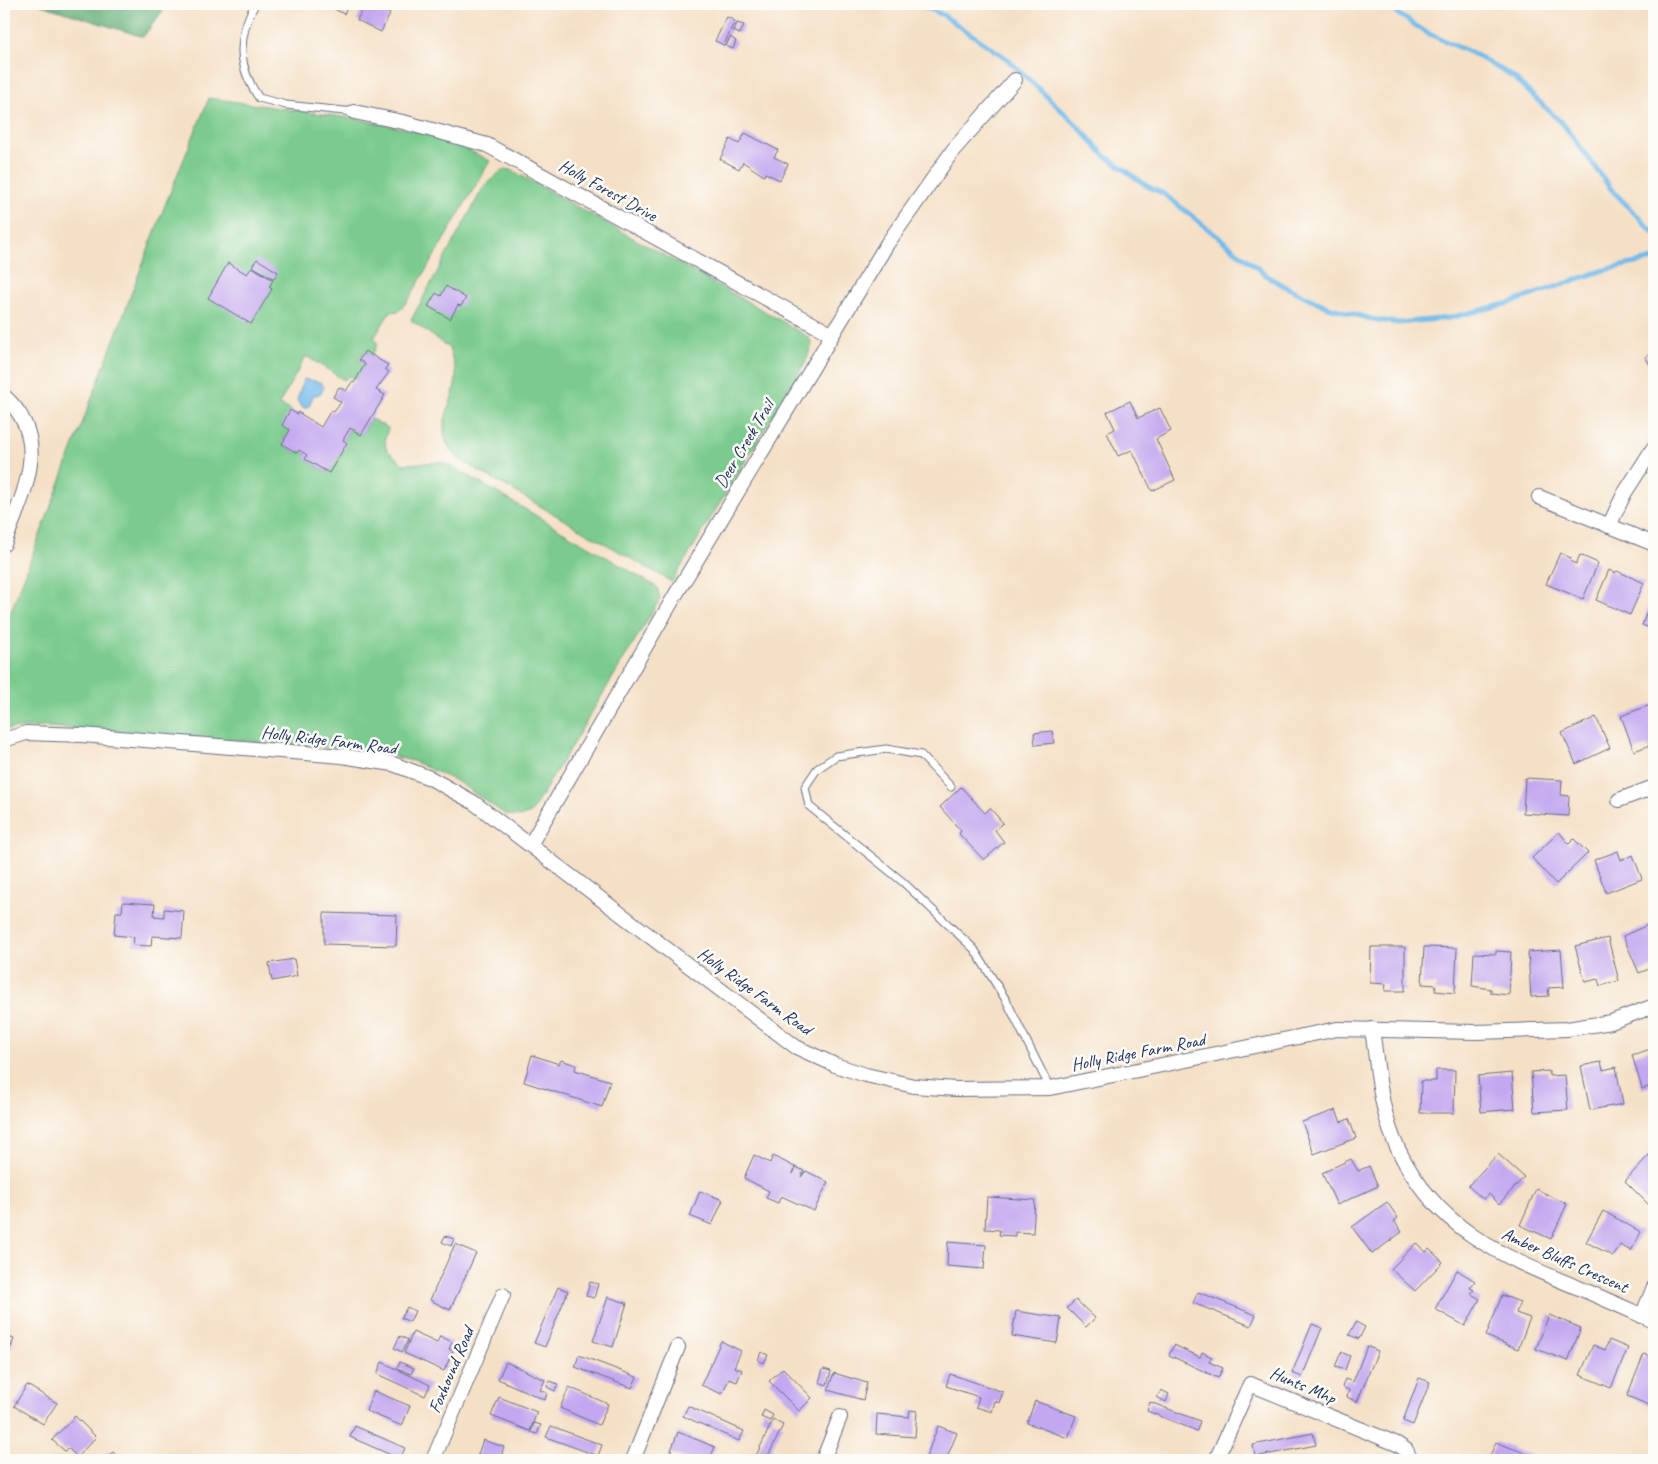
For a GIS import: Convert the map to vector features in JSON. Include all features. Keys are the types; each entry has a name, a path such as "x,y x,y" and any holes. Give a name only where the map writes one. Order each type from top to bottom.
{"street":[{"name":"Deer Creek Trail","path":"530,845 887,244 954,149 1015,80"},
{"name":"Holly Forest Drive","path":"354,112 403,122 487,145 832,334"},
{"path":"4,396 24,418 30,434 31,453 28,479 4,544"},
{"path":"1609,526 1624,494 1654,447"},
{"path":"1539,498 1654,544"},
{"name":"Holly Ridge Farm Road","path":"4,740 26,733 82,735 342,756 393,764 430,778 473,802 796,1047 866,1075 914,1086 956,1089 1050,1088 1337,1029 1476,1032 1568,1029 1611,1022 1654,1006"},
{"path":"1619,800 1654,787"},
{"name":"Amber Bluffs Crescent","path":"1372,1029 1384,1110 1398,1151 1422,1187 1447,1217 1474,1238 1512,1260 1648,1318 1654,1287"},
{"name":"Foxhound Road","path":"433,1460 503,1295"},
{"path":"633,1460 678,1346"},
{"name":"Hunts Mhp","path":"1216,1460 1250,1384 1397,1444 1406,1450 1411,1460"},
{"path":"823,1460 840,1417"}],"lane":[{"path":"255,4 247,20 241,57 247,80 259,98 286,105 354,112"},
{"path":"951,787 921,755 886,749 836,756 817,770 805,786 809,806 903,882 974,949 1006,1000 1050,1088"}],"green space":[{"path":"38,4 168,4 143,37"},
{"path":"209,98 357,119 441,136 490,161 409,299 399,311 390,312 374,338 378,344 372,355 365,351 359,360 365,364 356,380 349,376 344,380 306,356 279,404 290,410 290,430 282,444 297,453 299,450 307,455 305,459 328,473 350,428 361,435 371,419 388,428 385,439 386,449 403,464 441,462 457,469 657,587 660,599 531,813 519,817 505,814 458,782 413,761 366,750 48,727 4,729 4,630 165,205"},
{"path":"503,169 511,170 773,316 808,337 812,344 806,361 672,582 460,460 445,440 445,421 456,378 454,363 449,348 411,320 483,188"}],"water":[{"path":"304,379 320,382 324,387 321,393 313,396 309,406 305,408 301,407 297,400"}],"building":[{"path":"325,4 373,4 390,14 381,32 357,20 361,12 348,6 344,14"},
{"path":"727,17 735,21 724,45 715,41"},
{"path":"737,23 744,25 740,34 733,31"},
{"path":"730,37 736,41 733,49 726,46"},
{"path":"745,133 778,150 774,157 788,164 780,180 765,173 764,176 743,162 739,169 720,159 730,139 739,144"},
{"path":"257,259 278,272 274,279 252,266"},
{"path":"228,263 247,274 252,267 273,280 269,287 272,289 251,324 208,298"},
{"path":"446,286 466,298 461,306 458,305 450,319 428,306 436,293 441,296"},
{"path":"365,351 388,365 385,369 389,372 376,390 385,395 361,435 350,428 343,440 347,443 329,473 305,459 307,455 299,450 297,453 282,444 290,430 282,425 290,410 297,414 298,412 321,427 331,410 334,412 341,402 333,397 339,387 346,391 352,382 354,383 365,364 359,360"},
{"path":"1654,351 1654,371 1645,357"},
{"path":"1130,401 1138,418 1160,408 1171,431 1156,439 1175,480 1152,491 1132,450 1118,456 1107,433 1115,429 1107,412"},
{"path":"1560,553 1571,558 1570,561 1576,564 1580,555 1598,563 1583,599 1546,584"},
{"path":"1609,570 1615,573 1617,571 1644,583 1630,615 1596,600"},
{"path":"1654,593 1654,630 1642,625"},
{"path":"1653,704 1654,751 1651,752 1648,746 1634,751 1621,716"},
{"path":"1596,717 1610,748 1576,764 1562,733"},
{"path":"1052,731 1054,743 1035,745 1034,733"},
{"path":"1525,778 1562,780 1561,795 1569,796 1568,816 1523,813"},
{"path":"961,787 985,813 990,808 1003,823 995,830 1004,842 984,860 959,834 961,831 940,807"},
{"path":"1559,832 1569,844 1574,839 1588,853 1556,884 1532,858"},
{"path":"1618,851 1621,860 1633,855 1642,879 1606,893 1594,860"},
{"path":"123,902 155,904 154,916 164,917 164,909 184,911 182,938 152,936 151,946 133,945 134,937 114,935 116,912 122,912"},
{"path":"324,913 397,915 396,946 324,944"},
{"path":"1654,922 1654,967 1639,973 1623,936"},
{"path":"1608,938 1619,981 1600,986 1598,979 1585,982 1575,946"},
{"path":"1371,947 1405,947 1405,991 1385,991 1386,984 1370,983"},
{"path":"1424,947 1457,948 1455,993 1435,991 1436,985 1422,984"},
{"path":"1561,950 1564,987 1548,988 1549,996 1531,997 1528,952"},
{"path":"1496,951 1511,952 1509,995 1491,993 1491,989 1472,986 1474,953 1496,954"},
{"path":"294,959 297,976 272,981 269,963"},
{"path":"1654,1048 1654,1085 1642,1089 1632,1055"},
{"path":"532,1055 559,1064 561,1060 576,1065 575,1070 610,1081 602,1107 524,1082"},
{"path":"1601,1062 1603,1070 1616,1067 1623,1104 1590,1110 1581,1066"},
{"path":"1436,1070 1455,1070 1454,1113 1420,1113 1421,1081 1436,1081"},
{"path":"1549,1071 1549,1076 1565,1075 1568,1110 1534,1112 1531,1072"},
{"path":"1512,1073 1515,1109 1481,1112 1478,1076"},
{"path":"1336,1110 1341,1122 1349,1119 1356,1138 1314,1154 1302,1122"},
{"path":"1498,1154 1524,1177 1499,1204 1489,1194 1483,1199 1468,1186"},
{"path":"754,1155 770,1163 773,1156 795,1167 793,1174 796,1167 804,1171 801,1177 806,1171 828,1182 814,1211 781,1196 778,1203 766,1198 769,1191 744,1178"},
{"path":"1649,1155 1654,1160 1654,1202 1650,1206 1625,1181"},
{"path":"1351,1159 1358,1171 1369,1166 1378,1186 1337,1205 1322,1173"},
{"path":"1536,1189 1567,1204 1551,1239 1520,1225"},
{"path":"700,1191 723,1200 712,1225 690,1216"},
{"path":"987,1197 1035,1200 1033,1233 1015,1232 1015,1236 999,1235 1000,1230 985,1229"},
{"path":"1387,1202 1398,1218 1394,1221 1402,1232 1372,1254 1352,1227"},
{"path":"1603,1211 1641,1232 1631,1251 1620,1245 1613,1256 1586,1242"},
{"path":"445,1236 454,1239 451,1246 442,1242"},
{"path":"948,1242 986,1245 984,1269 947,1266"},
{"path":"1416,1243 1426,1252 1429,1249 1443,1262 1415,1291 1391,1269"},
{"path":"455,1244 476,1253 450,1310 430,1300"},
{"path":"1457,1270 1475,1281 1470,1288 1474,1290 1471,1294 1480,1299 1465,1326 1435,1309"},
{"path":"590,1282 598,1284 594,1298 586,1296"},
{"path":"558,1287 568,1291 545,1347 534,1343"},
{"path":"1198,1292 1256,1315 1251,1326 1193,1303"},
{"path":"1502,1295 1520,1302 1516,1313 1530,1318 1518,1349 1486,1336"},
{"path":"608,1297 627,1303 613,1347 593,1341"},
{"path":"1076,1300 1095,1318 1086,1327 1067,1308"},
{"path":"407,1307 415,1311 410,1322 401,1318"},
{"path":"1016,1311 1061,1318 1057,1343 1012,1336"},
{"path":"1549,1315 1581,1328 1568,1361 1536,1349"},
{"path":"1356,1322 1365,1327 1359,1339 1349,1335"},
{"path":"1312,1324 1322,1328 1302,1377 1292,1373"},
{"path":"413,1332 437,1343 440,1336 452,1342 449,1349 453,1351 444,1371 404,1353"},
{"path":"5,1336 14,1339 11,1347 4,1344"},
{"path":"400,1336 408,1340 402,1352 394,1348"},
{"path":"1609,1340 1628,1348 1611,1388 1580,1375 1593,1345 1605,1350"},
{"path":"721,1341 741,1351 734,1367 742,1370 737,1382 729,1379 722,1394 701,1385"},
{"path":"1174,1345 1200,1357 1202,1352 1212,1357 1209,1362 1223,1368 1218,1378 1169,1355"},
{"path":"1367,1346 1378,1351 1357,1402 1347,1397 1349,1390 1342,1387 1345,1379 1353,1382"},
{"path":"761,1352 768,1355 764,1363 758,1360"},
{"path":"1341,1352 1350,1356 1345,1370 1335,1367"},
{"path":"1644,1354 1654,1358 1654,1407 1627,1396"},
{"path":"579,1355 637,1377 632,1388 575,1367"},
{"path":"382,1362 430,1385 425,1396 377,1374"},
{"path":"400,1362 414,1368 411,1374 397,1368"},
{"path":"506,1362 545,1380 540,1390 547,1393 545,1400 498,1379"},
{"path":"783,1368 812,1398 799,1411 769,1381"},
{"path":"823,1369 831,1371 827,1385 819,1382"},
{"path":"834,1373 867,1383 863,1400 828,1390"},
{"path":"950,1374 1003,1392 999,1403 995,1401 992,1412 976,1407 979,1397 946,1386"},
{"path":"1419,1378 1430,1382 1413,1425 1403,1421"},
{"path":"550,1381 558,1384 555,1391 547,1387"},
{"path":"27,1385 57,1403 43,1424 14,1406"},
{"path":"569,1387 608,1404 599,1425 560,1408"},
{"path":"1161,1390 1169,1394 1166,1402 1157,1397"},
{"path":"374,1391 410,1406 402,1426 366,1411"},
{"path":"499,1397 537,1412 530,1431 491,1416"},
{"path":"1035,1401 1076,1416 1068,1438 1027,1423"},
{"path":"1150,1402 1200,1421 1197,1431 1147,1411"},
{"path":"688,1406 744,1431 739,1441 683,1416"},
{"path":"764,1410 773,1415 770,1421 761,1417"},
{"path":"910,1410 917,1411 915,1437 876,1434 877,1414 909,1417"},
{"path":"75,1416 96,1437 77,1457 68,1448 65,1451 52,1440"},
{"path":"773,1420 783,1425 776,1440 766,1460 754,1460"},
{"path":"534,1423 541,1425 537,1434 531,1432"},
{"path":"355,1426 405,1448 400,1459 350,1437"},
{"path":"551,1426 602,1445 598,1456 546,1437"},
{"path":"938,1426 957,1433 946,1460 925,1460"},
{"path":"678,1432 715,1447 709,1460 688,1460 670,1453"},
{"path":"1313,1433 1316,1445 1255,1457 1253,1445"},
{"path":"483,1440 504,1447 500,1460 476,1460"},
{"path":"1496,1442 1542,1460 1488,1460"},
{"path":"113,1452 119,1460 102,1460"}],"waterway":[{"path":"918,4 943,15 1006,58 1076,124 1103,154 1147,186 1164,194 1270,278 1328,307 1371,319 1398,323 1449,318 1510,303 1604,270 1654,259"},
{"path":"1383,4 1427,33 1476,55 1513,77 1564,125 1611,189 1654,233"}]}
